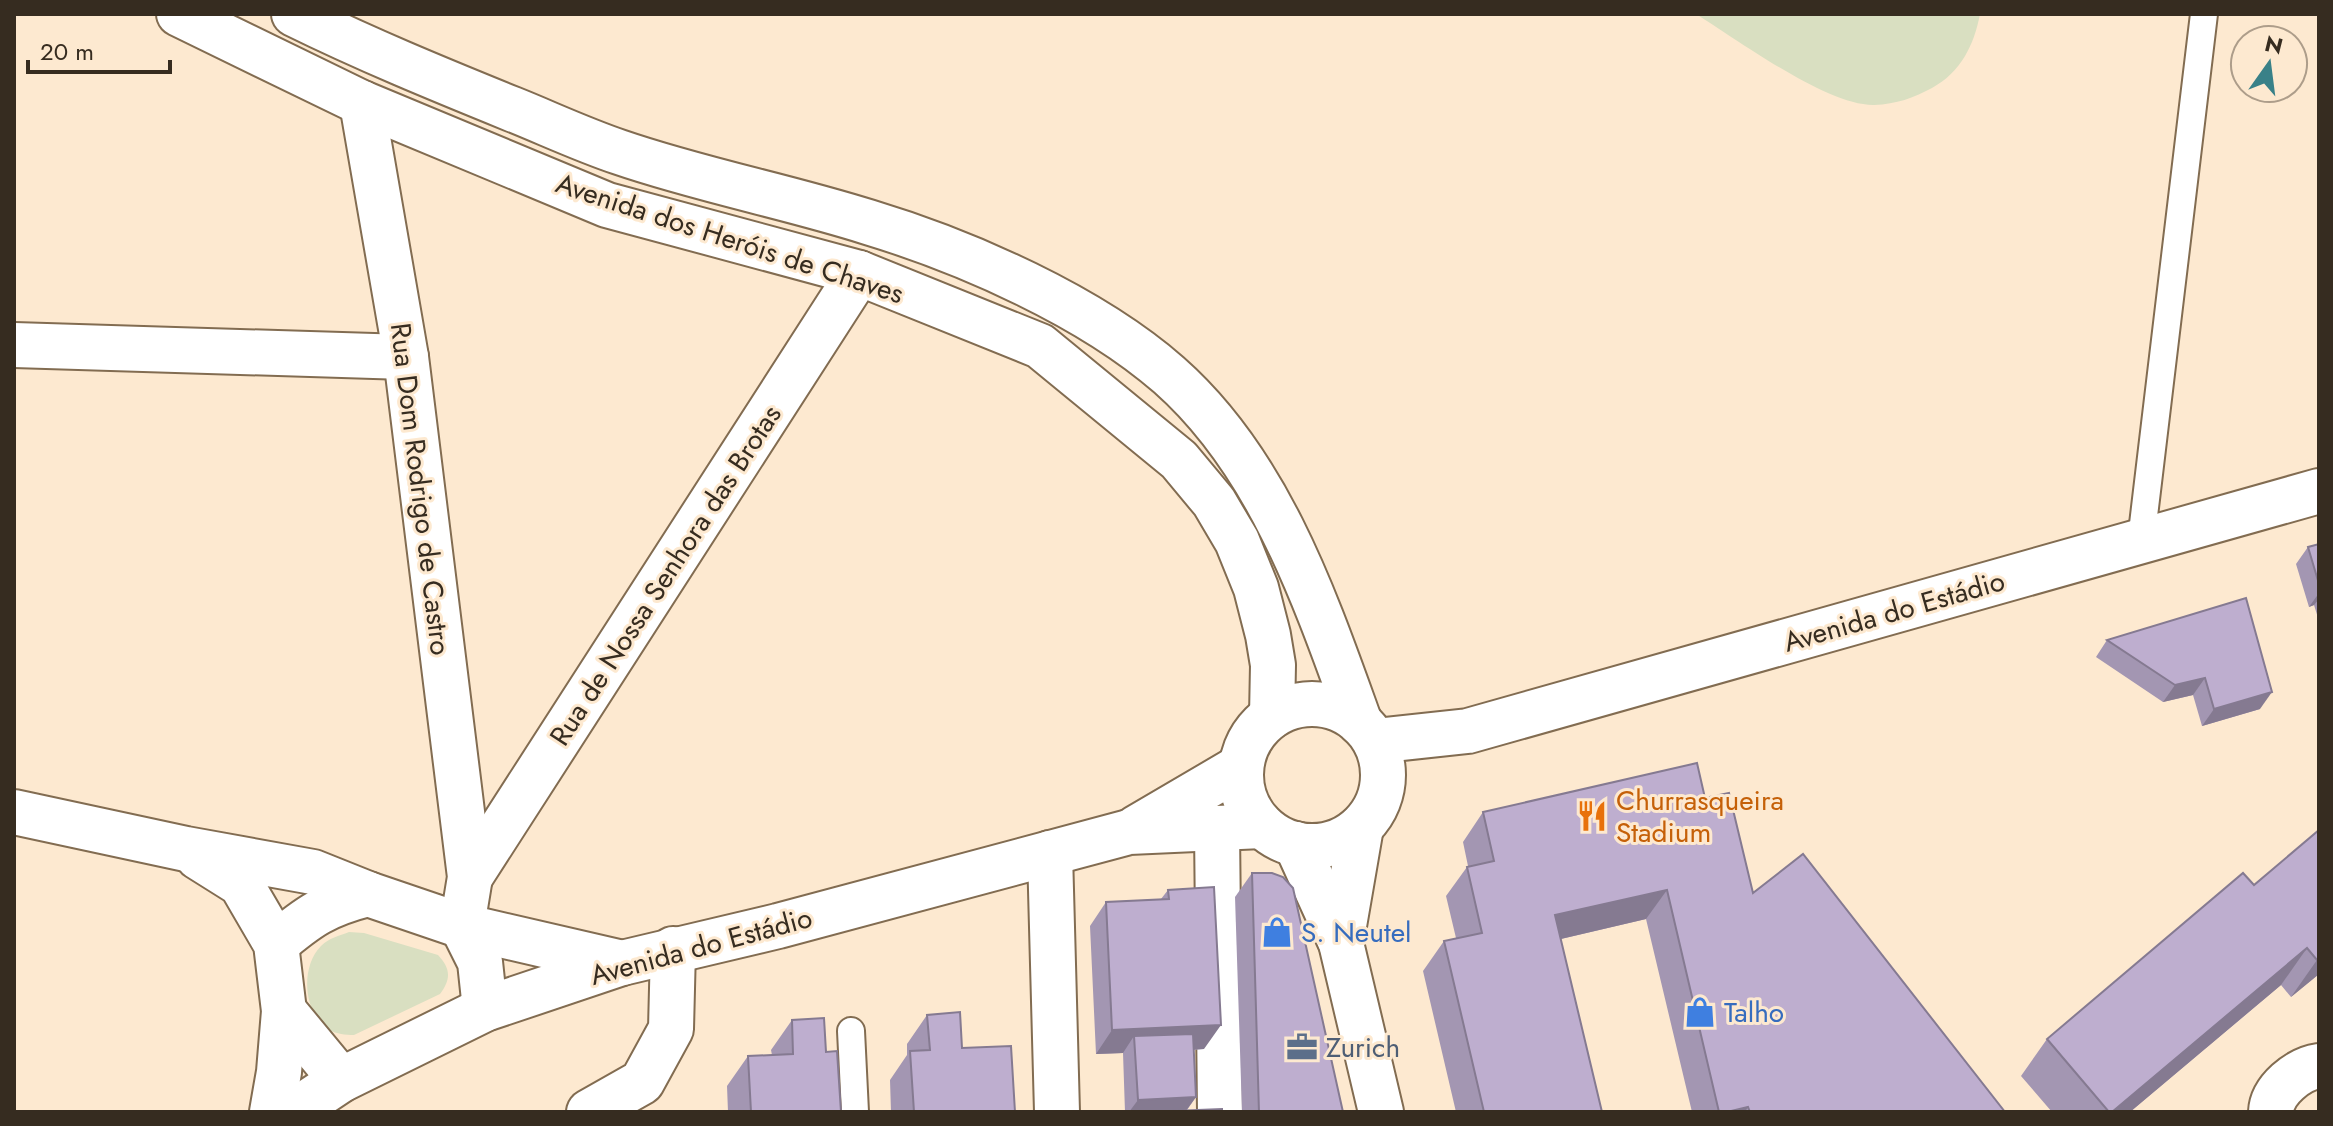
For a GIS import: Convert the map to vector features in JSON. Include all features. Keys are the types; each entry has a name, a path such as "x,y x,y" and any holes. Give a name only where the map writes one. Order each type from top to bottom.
{"street":[{"name":"Avenida dos Heróis de Chaves","path":"179,14 362,103 607,205 859,273 1040,346 1179,460 1214,502 1237,541 1256,588 1273,665 1272,716"},
{"name":"Avenida dos Heróis de Chaves","path":"294,14 367,50 619,152 871,222 969,259 1046,295 1116,336 1169,376 1204,413 1259,489 1321,614 1367,732"},
{"name":"Rua Dom Rodrigo de Castro","path":"362,103 406,357 470,877"},
{"name":"Rua de Nossa Senhora das Brotas","path":"470,877 859,273"},
{"path":"14,345 406,357"},
{"name":"Avenida do Estádio","path":"1468,731 2319,491"},
{"path":"1279,835 1319,846 1341,840 1361,827 1375,808 1382,787 1382,764 1367,732 1341,710 1318,704 1294,707 1272,716 1257,729 1246,747 1240,767 1242,788 1249,809 1279,835 1341,943 1381,1112"},
{"path":"1367,732 1468,731"},
{"path":"1382,787 1468,731"},
{"name":"Avenida do Estádio","path":"1129,832 1240,767"},
{"path":"14,812 186,849 313,872 462,926 622,963"},
{"path":"1341,943 1361,827"},
{"path":"1217,829 1220,1112"},
{"name":"Avenida do Estádio","path":"293,1112 341,1080 485,1009 622,963 778,926 1129,832 1217,829 1279,835"},
{"path":"186,849 241,884 276,944 284,1011 272,1112"},
{"path":"1050,853 1057,1112"},
{"path":"470,877 462,926 480,962 485,1009"},
{"path":"276,944 307,918 332,904 368,894"},
{"path":"589,1112 642,1082 671,1029 673,949"},
{"path":"284,1011 341,1080"},
{"path":"2271,1112 2276,1092 2309,1067 2319,1066"}],"lane":[{"path":"2141,541 2204,14"},
{"path":"851,1031 855,1112"}],"green space":[{"path":"1696,14 1980,14 1970,47 1951,74 1911,98 1874,105 1832,95 1808,84"},
{"path":"349,932 364,933 438,955 447,970 444,989 440,994 354,1035 329,1030 314,1013 307,978 314,955 321,946"}],"building":[{"path":"2319,544 2319,584 2308,547"},
{"path":"2246,598 2272,692 2214,709 2205,678 2175,685 2107,640"},
{"path":"1697,763 1705,798 1729,793 1753,893 1803,854 2005,1112 1750,1112 1748,1107 1719,1112 1667,890 1555,915 1602,1112 1484,1112 1444,941 1482,933 1467,867 1494,861 1483,812"},
{"path":"2319,830 2319,958 2317,960 2307,948 2109,1112 2047,1039 2243,873 2254,885"},
{"path":"1252,873 1272,873 1283,877 1293,888 1343,1112 1259,1112"},
{"path":"1214,887 1221,1025 1112,1030 1106,902 1169,899 1168,890"},
{"path":"960,1012 962,1048 1011,1046 1015,1112 914,1112 910,1051 930,1050 927,1015"},
{"path":"824,1018 826,1052 837,1051 841,1112 751,1112 748,1056 793,1054 792,1020"},
{"path":"1193,1034 1196,1097 1138,1100 1134,1036"},
{"path":"1222,1109 1222,1112 1146,1112"}],"place":[{"name":"Churrasqueira Stadium","path":"1592,816"},
{"name":"S. Neutel","path":"1277,932"},
{"name":"Talho","path":"1700,1012"},
{"name":"Zurich","path":"1302,1047"}]}
